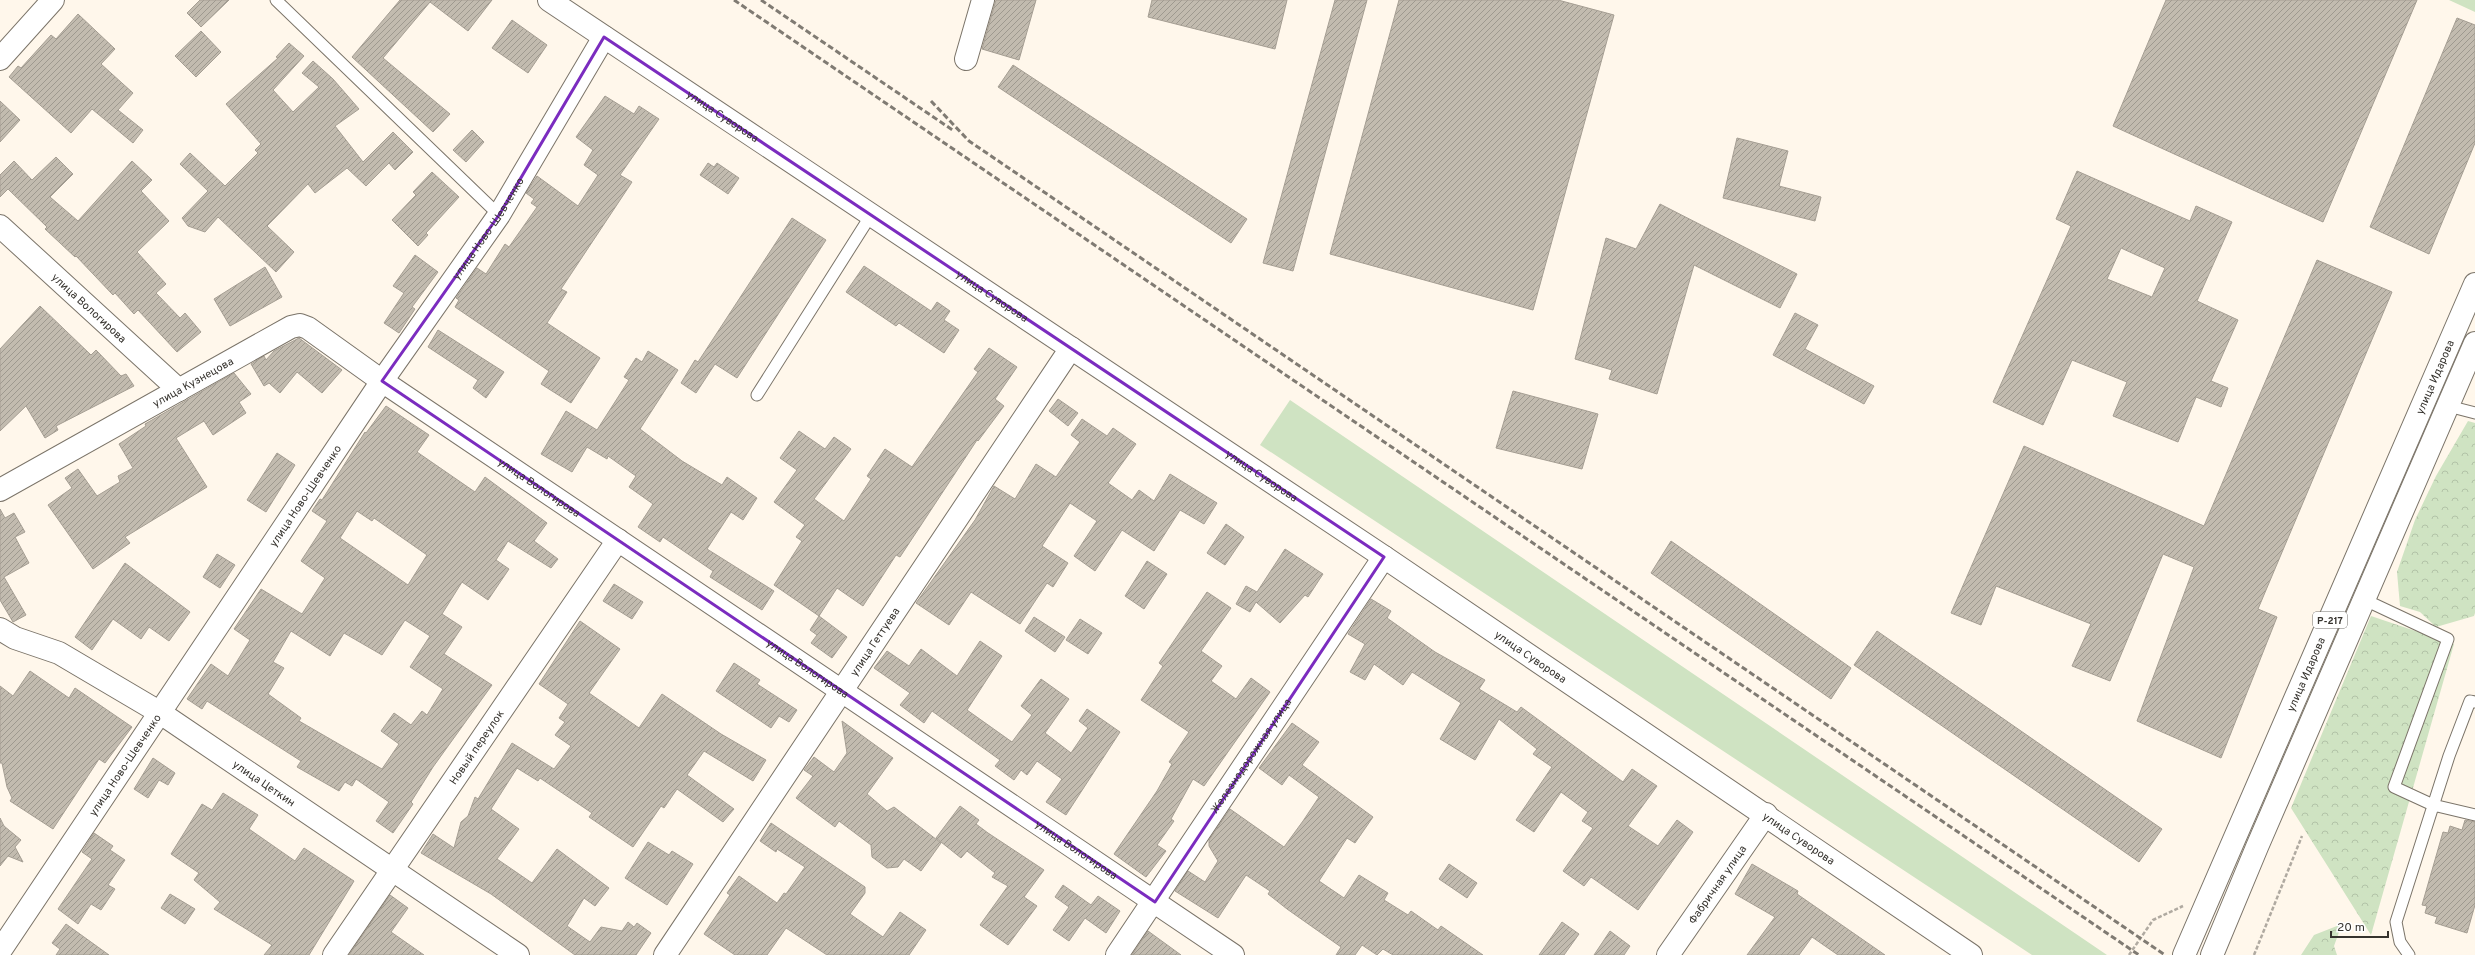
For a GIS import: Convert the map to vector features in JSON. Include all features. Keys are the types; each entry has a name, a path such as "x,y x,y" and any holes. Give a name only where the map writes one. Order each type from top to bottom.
{"street":[{"path":"0,59 53,0"},
{"name":"улица Суворова","path":"549,0 1384,556 1972,955"},
{"path":"966,59 983,0"},
{"name":"улица Ново-Шевченко","path":"0,951 158,712 382,381 499,215 604,37"},
{"name":"улица Вологирова","path":"0,226 179,390"},
{"name":"улица Идарова","path":"2184,955 2475,284"},
{"name":"улица Кузнецова","path":"0,490 291,327 300,325 308,328 382,381"},
{"name":"Р-217","path":"2212,955 2257,847 2475,343"},
{"name":"улица Геттуева","path":"665,955 1071,348"},
{"name":"улица Вологирова","path":"382,381 1233,955"},
{"name":"Новый переулок","path":"334,955 618,540"},
{"name":"Железнодорожная улица","path":"1118,955 1155,902 1384,556"},
{"name":"улица Цеткин","path":"0,629 15,638 59,653 158,712 518,955"},
{"name":"Фабричная улица","path":"1668,955 1766,814"}],"lane":[{"path":"276,0 499,215"},
{"path":"757,395 871,215"},
{"path":"2448,406 2475,413"},
{"path":"2365,600 2448,639 2394,787 2433,805 2475,815"},
{"path":"2409,955 2400,942 2396,922 2449,756 2470,701 2475,702"}],"path":[{"path":"2254,955 2302,836"},
{"path":"2129,955 2153,920 2184,905"}],"highlighted area":[{"path":"604,37 1384,557 1155,902 382,381 499,215"}],"green space":[{"path":"2449,0 2475,0 2475,12"},
{"path":"1290,400 2107,955 2032,955 1260,445"},
{"path":"2468,421 2475,423 2475,613 2474,616 2436,627 2420,612 2400,606 2397,572 2415,520 2436,476"},
{"path":"2371,616 2454,644 2371,935 2291,808"},
{"path":"2342,924 2334,946 2337,955 2301,955 2314,935"}],"building":[{"path":"200,0 229,0 201,27 187,13"},
{"path":"400,0 492,0 468,31 430,2 383,58 450,114 433,132 352,57"},
{"path":"996,0 1036,0 1019,60 982,49"},
{"path":"1152,0 1287,0 1275,49 1148,17"},
{"path":"1335,0 1367,0 1293,271 1263,263"},
{"path":"1399,0 1558,0 1614,15 1533,310 1330,254"},
{"path":"2166,0 2417,0 2323,222 2113,126"},
{"path":"78,14 115,49 101,64 133,93 118,110 143,130 133,143 92,109 71,133 9,77 18,66 21,68 51,35 56,39"},
{"path":"2457,18 2475,25 2475,143 2429,254 2370,227"},
{"path":"512,20 547,45 528,73 492,48"},
{"path":"201,31 221,52 196,77 175,56"},
{"path":"289,43 304,56 273,90 293,112 319,87 302,73 313,61 333,79 359,109 335,126 363,162 393,132 413,152 395,170 389,163 366,186 347,168 315,193 308,184 267,226 294,252 276,272 218,217 205,232 188,226 182,218 208,191 180,164 190,153 225,186 258,153 255,150 261,144 226,104 278,58 276,57"},
{"path":"1013,65 1247,219 1231,243 998,87"},
{"path":"605,96 634,114 639,106 659,119 620,175 632,182 561,289 567,292 547,323 600,358 571,403 541,384 549,371 455,307 459,300 456,298 477,268 486,274 505,244 509,247 537,207 531,203 534,199 526,193 537,176 578,206 598,175 584,165 593,150 576,137"},
{"path":"0,101 20,120 0,142"},
{"path":"472,130 484,142 466,162 453,150"},
{"path":"1737,138 1788,151 1779,186 1821,197 1815,221 1723,198"},
{"path":"56,157 73,174 50,197 78,221 132,161 152,180 141,191 169,221 137,252 166,284 156,293 180,318 185,313 201,332 177,352 138,310 134,314 115,293 113,295 76,256 75,257 45,229 47,227 8,189 0,197 0,175 14,161 32,180"},
{"path":"708,163 714,167 717,163 739,178 728,194 700,175"},
{"path":"2077,171 2190,221 2196,206 2232,222 2197,301 2238,320 2211,381 2228,388 2221,407 2196,397 2178,442 2113,416 2127,382 2072,360 2043,425 1993,402 2071,226 2056,219","holes":["2121,248 2165,268 2152,297 2107,279"]},
{"path":"432,172 459,197 426,233 428,235 418,246 392,220 416,195 413,192"},
{"path":"1660,204 1797,274 1780,308 1694,265 1657,394 1609,379 1612,370 1575,359 1606,238 1636,249"},
{"path":"792,218 826,240 737,378 715,364 696,393 681,383 695,360 698,362"},
{"path":"415,255 438,272 412,307 415,309 399,333 384,323 404,293 393,286"},
{"path":"2317,260 2392,292 2258,609 2277,617 2221,758 2137,721 2194,567 2163,554 2110,681 2072,666 2091,624 1996,586 1981,625 1951,613 2024,446 2204,526"},
{"path":"864,266 931,311 937,302 950,311 944,320 959,330 944,353 899,323 896,326 846,292"},
{"path":"265,267 282,297 230,326 214,299"},
{"path":"40,306 91,355 96,350 121,376 126,374 134,386 56,426 58,430 45,438 26,406 0,431 0,349"},
{"path":"1795,313 1818,325 1805,349 1874,386 1864,404 1773,355"},
{"path":"438,330 504,372 486,398 473,388 478,380 428,347"},
{"path":"299,338 342,370 322,393 297,372 280,393 269,383 264,386 251,364 264,356 266,360 274,351"},
{"path":"989,348 1017,367 995,399 1004,406 978,441 977,440 900,557 896,555 863,606 837,588 819,616 774,585 802,541 796,537 805,525 774,502 797,470 780,458 799,431 825,449 834,437 851,449 814,499 844,521 871,479 867,476 885,449 912,467 978,372 974,369"},
{"path":"648,351 678,370 640,429 682,461 722,485 727,477 757,498 743,520 731,512 707,549 774,591 762,610 710,577 713,571 663,537 660,542 638,527 653,504 629,487 636,476 608,456 607,459 587,447 572,472 541,454 566,411 597,430 629,380 624,377 636,358 642,362"},
{"path":"234,373 251,394 239,402 246,413 213,435 204,421 176,438 207,487 125,537 130,543 93,569 48,505 72,488 65,478 78,469 97,496 120,482 118,476 133,468 119,444 146,426 145,424"},
{"path":"1513,391 1598,414 1582,469 1496,448"},
{"path":"1058,399 1078,413 1068,426 1049,411"},
{"path":"386,406 429,435 417,452 475,492 485,477 547,523 534,541 558,559 551,568 508,541 496,560 509,569 488,600 462,582 442,614 462,627 444,654 492,685 433,767 411,802 413,804 393,833 376,821 389,802 356,779 352,786 345,782 339,791 297,767 301,761 207,701 202,709 187,699 211,664 228,676 250,640 234,629 261,589 302,614 325,578 301,561 327,521 312,511 320,499 322,500 365,432 366,433","holes":["357,511 372,521 374,518 427,555 408,585 340,538","405,620 430,636 410,667 443,689 427,715 422,711 411,725 394,713 381,731 399,744 382,769 299,721 301,718 268,694 284,668 273,662 291,631 330,656 344,633 382,655"]},
{"path":"1082,419 1107,436 1113,428 1136,444 1108,483 1132,500 1139,490 1154,501 1170,474 1217,503 1204,524 1180,510 1154,551 1122,530 1095,571 1074,556 1097,521 1070,503 1042,546 1068,563 1053,587 1047,583 1020,624 971,592 949,625 916,603 975,520 994,486 1015,499 1036,464 1056,477 1080,442 1071,435"},
{"path":"277,453 295,465 266,512 247,500"},
{"path":"0,509 5,518 14,513 25,532 15,537 29,563 4,577 26,615 13,622 0,600"},
{"path":"1226,524 1244,537 1225,565 1207,553"},
{"path":"1671,541 1851,668 1831,699 1651,573"},
{"path":"1285,549 1323,574 1308,597 1305,595 1280,623 1256,602 1250,612 1236,604 1246,586 1257,592"},
{"path":"217,554 235,565 220,588 203,577"},
{"path":"1147,561 1167,574 1144,609 1125,596"},
{"path":"125,563 190,612 169,641 149,627 141,639 113,619 92,650 75,637"},
{"path":"614,584 643,602 632,619 603,601"},
{"path":"1207,592 1231,608 1201,651 1222,666 1211,681 1236,699 1251,678 1270,692 1204,786 1193,779 1171,819 1174,821 1157,845 1166,851 1146,877 1114,854 1157,791 1172,764 1169,762 1189,732 1141,700 1163,666 1159,663"},
{"path":"1371,599 1391,611 1387,618 1435,652 1485,680 1479,689 1517,712 1521,707 1623,782 1632,769 1657,786 1628,826 1658,846 1677,820 1693,832 1638,910 1591,877 1584,886 1563,871 1593,828 1582,821 1588,812 1561,792 1534,832 1516,820 1552,767 1533,754 1537,749 1499,719 1475,760 1440,739 1461,703 1412,672 1403,685 1374,664 1365,680 1350,672 1365,644 1348,634"},
{"path":"819,616 847,637 832,658 811,643 817,635 810,630"},
{"path":"1034,617 1065,637 1055,652 1025,631"},
{"path":"1080,619 1102,633 1088,654 1066,640"},
{"path":"580,621 620,649 589,693 639,728 662,694 721,734 766,760 753,781 704,751 687,775 734,809 723,822 677,789 664,808 661,806 633,847 589,817 592,813 540,778 538,781 517,768 491,809 519,829 497,859 532,883 557,849 609,888 595,906 584,898 567,926 590,942 601,927 622,931 628,922 634,927 637,923 651,933 636,955 575,955 491,894 421,853 433,834 454,848 461,822 468,816 475,797 478,799 512,743 554,769 571,746 555,735 565,722 559,718 568,704 539,684"},
{"path":"1877,631 2162,829 2139,862 1854,665"},
{"path":"980,641 1002,656 967,710 1012,742 1032,715 1021,706 1041,679 1069,699 1045,733 1071,753 1088,728 1079,721 1087,709 1120,732 1066,815 1046,802 1062,779 1037,761 1027,775 1021,770 1014,780 995,766 1000,760 932,711 924,723 900,705 910,693 874,668 887,651 909,666 921,649 957,676"},
{"path":"734,663 760,680 757,684 797,710 789,722 779,716 771,728 716,691"},
{"path":"30,671 69,698 75,688 132,727 105,763 99,759 53,829 10,801 12,798 7,787 2,763 0,763 0,686 13,696"},
{"path":"842,721 893,758 867,794 887,811 894,807 941,843 921,871 904,859 898,867 887,868 872,857 871,845 839,821 835,827 796,798 813,776 804,770 814,757 834,772 847,753"},
{"path":"1292,723 1319,742 1302,765 1373,817 1355,843 1347,838 1319,881 1344,898 1359,875 1388,893 1384,900 1408,915 1411,911 1438,930 1441,926 1483,955 1393,955 1383,949 1377,955 1362,945 1355,955 1336,955 1341,947 1287,909 1268,894 1270,891 1246,875 1218,918 1175,891 1188,871 1205,882 1218,861 1209,846 1209,840 1230,809 1284,847 1303,821 1319,797 1289,775 1282,785 1259,768"},
{"path":"153,758 175,773 168,785 159,780 148,798 134,789"},
{"path":"223,793 258,815 249,829 295,861 304,848 354,881 309,955 264,955 272,945 214,909 220,902 194,880 199,873 171,854 202,804 212,810"},
{"path":"960,806 979,820 976,824 1044,870 1024,897 1037,906 1008,945 980,925 1008,886 992,877 995,873 967,851 961,858 936,838"},
{"path":"0,818 4,826 21,840 15,847 23,862 8,856 0,866"},
{"path":"2465,820 2475,822 2475,905 2467,933 2435,923 2437,917 2425,913 2427,906 2422,905 2443,832 2448,833 2450,826 2462,830"},
{"path":"771,823 865,887 865,893 850,914 883,937 900,912 926,930 909,955 827,955 786,928 767,955 735,955 704,934 730,895 727,893 739,876 777,903 784,893 786,894 805,867 777,849 776,852 760,841"},
{"path":"94,833 113,846 110,850 125,860 108,885 115,889 101,910 91,904 78,924 58,909 92,859 82,852"},
{"path":"648,842 669,855 672,851 693,864 667,905 625,878"},
{"path":"1449,864 1477,883 1467,898 1439,879"},
{"path":"1752,864 1798,891 1797,894 1885,955 1838,955 1812,937 1799,955 1747,955 1775,917 1735,894"},
{"path":"1063,885 1091,905 1098,896 1120,911 1106,933 1085,918 1069,941 1053,930 1069,907 1055,897"},
{"path":"170,894 195,909 185,924 161,908"},
{"path":"390,895 408,908 391,932 424,955 349,955"},
{"path":"1562,922 1579,934 1564,955 1539,955"},
{"path":"66,924 109,955 56,955 60,949 52,943"},
{"path":"1148,931 1181,955 1132,955"},
{"path":"1610,931 1630,946 1624,955 1594,955"}],"railway":[{"path":"734,0 2139,955"},
{"path":"761,0 954,131"},
{"path":"931,101 969,141 2165,955"}]}
